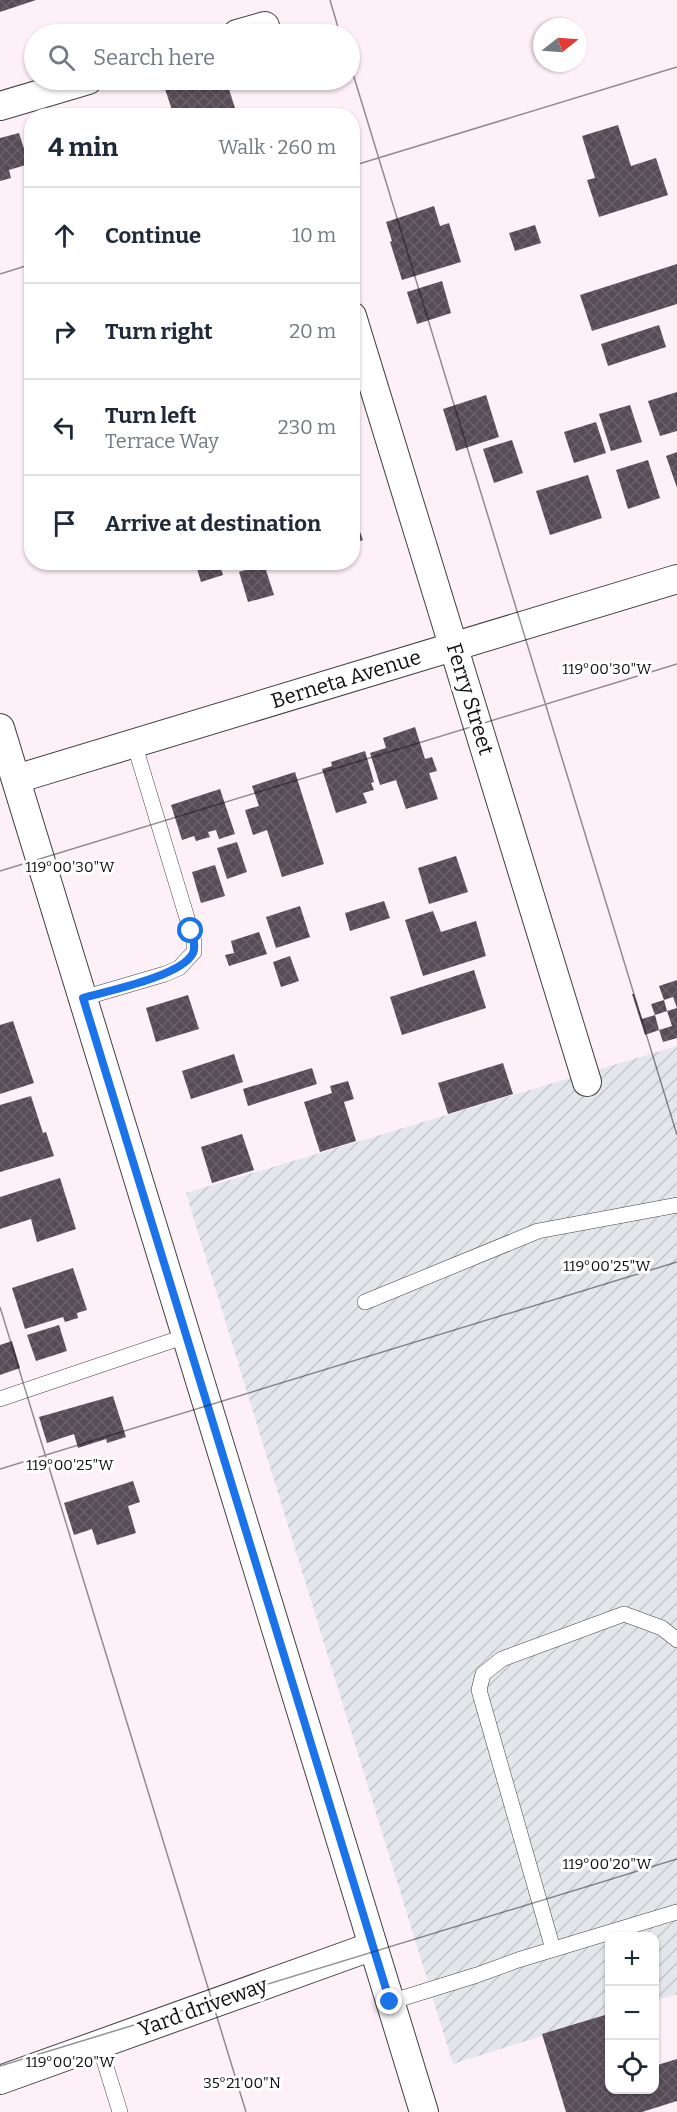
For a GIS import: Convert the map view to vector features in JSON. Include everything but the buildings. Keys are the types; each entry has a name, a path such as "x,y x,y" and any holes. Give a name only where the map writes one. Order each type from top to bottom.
{"street":[{"path":"0,106 54,90"},
{"name":"Ferry Street","path":"360,342 587,1082"},
{"name":"Berneta Avenue","path":"16,779 677,579"},
{"path":"0,728 424,2112"},
{"name":"Yard driveway","path":"0,2080 373,1946"}],"lane":[{"path":"83,998 165,974 178,968 194,952 194,941 134,743"},
{"path":"365,1302 538,1231 677,1205"},
{"path":"0,1399 186,1336"},
{"path":"553,1950 479,1690 483,1674 502,1659 624,1614 662,1628 677,1640"},
{"path":"390,2002 677,1912"},
{"path":"99,2044 120,2112"}],"shaded area":[{"path":"677,1046 677,1994 659,2000 659,1932 605,1932 605,2016 453,2064 186,1193"}],"route":[{"path":"191,931 194,952 178,968 165,974 83,998 390,2002"}]}
